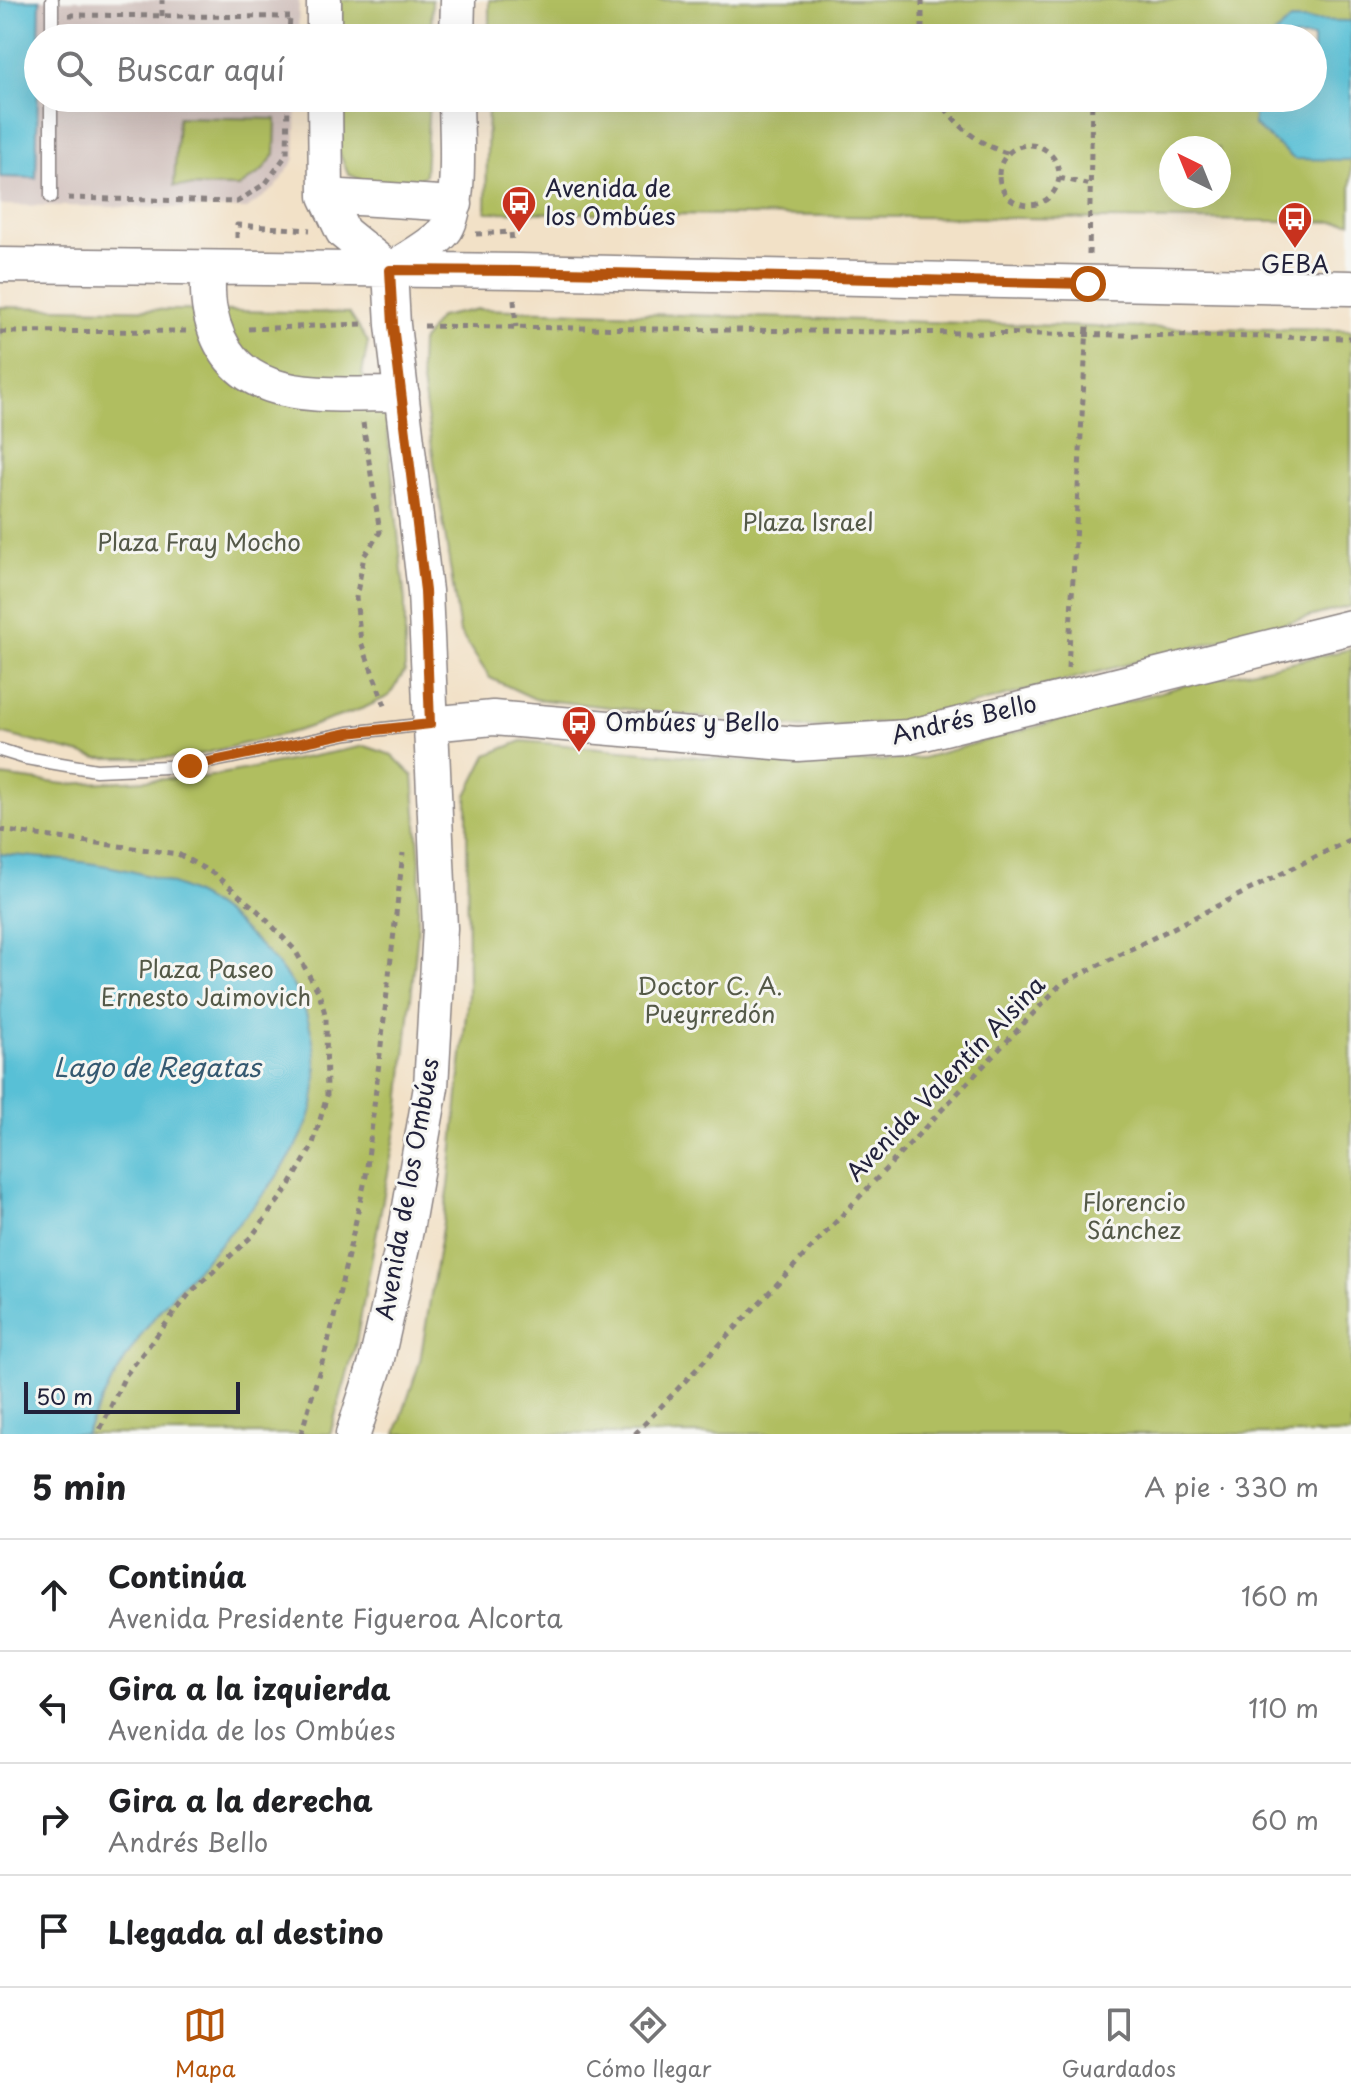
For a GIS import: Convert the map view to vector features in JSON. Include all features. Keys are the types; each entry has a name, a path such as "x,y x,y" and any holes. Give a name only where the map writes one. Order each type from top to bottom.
{"main road":[{"path":"324,0 324,24"},
{"path":"457,24 458,0"},
{"path":"325,112 326,196 343,232 390,270"},
{"path":"390,270 445,230 455,204 456,112"},
{"path":"326,196 455,204"},
{"path":"0,265 518,271 1351,288"},
{"path":"208,268 210,311 226,354 236,367 274,388 298,393 386,393"},
{"name":"Avenida de los Ombúes","path":"353,1434 376,1363 431,1087 440,928 425,591 386,393 393,325 390,270"},
{"name":"Andrés Bello","path":"430,724 493,718 797,744 908,737 1351,627"}],"lane":[{"path":"52,0 52,24"},
{"path":"51,112 51,197"},
{"name":"Andrés Bello","path":"0,750 96,770 190,766 348,733 430,724"}],"path":[{"path":"162,0 162,16"},
{"path":"922,0 922,24"},
{"path":"52,14 290,17"},
{"path":"51,197 237,202 266,183 287,154 288,112"},
{"path":"947,112 980,143 1008,154"},
{"path":"1088,284 1092,112"},
{"path":"1035,145 1048,152 1057,163 1059,178 1054,191 1044,202 1030,206 1015,202 1004,193 999,180 1000,165 1008,154 1020,146 1035,145"},
{"path":"1059,178 1091,185"},
{"path":"237,225 343,232"},
{"path":"0,332 217,331 372,324 1351,338"},
{"path":"1066,697 1087,326"},
{"path":"386,393 362,426 380,532 364,556 356,598 361,642 395,728"},
{"path":"0,830 178,854 214,874 258,911 295,950 319,993 326,1017 327,1096 312,1147 290,1185 252,1236 190,1293 125,1376 98,1434"},
{"name":"Avenida Valentín Alsina","path":"635,1434 1061,984 1351,839"},
{"path":"301,1434 330,1335 366,1176 404,844"}],"shaded area":[{"path":"0,0 299,0 298,24 24,24 24,112 297,112 295,159 275,188 247,209 0,205"}],"green space":[{"path":"340,0 432,0 431,24 340,24"},
{"path":"489,0 1351,0 1351,222 486,212 488,112 1327,112 1327,24 489,24"},
{"path":"340,112 428,112 425,175 410,185 361,180 348,174 339,152"},
{"path":"178,117 276,119 275,154 262,171 239,187 174,186"},
{"name":"Plaza Fray Mocho","path":"0,307 349,313 368,342 362,374 386,415 405,601 405,671 389,696 297,731 185,758 97,758 0,733"},
{"name":"Plaza Israel","path":"478,309 1097,327 1351,330 1351,606 906,722 802,728 535,699 490,678 460,633 420,369 421,342 440,317"},
{"name":"Doctor C. A. Pueyrredón","path":"1351,649 1351,1434 396,1434 420,1361 449,1186 468,994 467,795 487,755 522,741 798,766 923,758 1186,685"},
{"name":"Plaza Paseo Ernesto Jaimovich","path":"365,746 392,755 413,776 420,861 417,939 399,1115 355,1347 330,1434 0,1434 0,776 65,784 206,777"}],"water":[{"path":"0,0 40,0 39,24 24,24 24,112 37,112 36,178 0,177"},
{"path":"1291,20 1351,21 1351,160 1294,159 1254,125 1254,112 1327,112 1327,24 1286,24"},
{"name":"Lago de Regatas","path":"0,854 128,870 200,897 246,932 286,975 302,1002 313,1043 316,1076 314,1101 305,1129 290,1157 249,1212 149,1324 119,1370 85,1434 0,1434"}],"place":[{"name":"Avenida de los Ombúes","path":"519,234"},
{"name":"GEBA","path":"1295,250"},
{"name":"Ombúes y Bello","path":"579,754"}],"route":[{"path":"190,766 348,733 430,724 425,591 393,325 390,270 1088,284"}],"park label":[{"name":"Florencio Sánchez","path":"1134,1217"}]}
